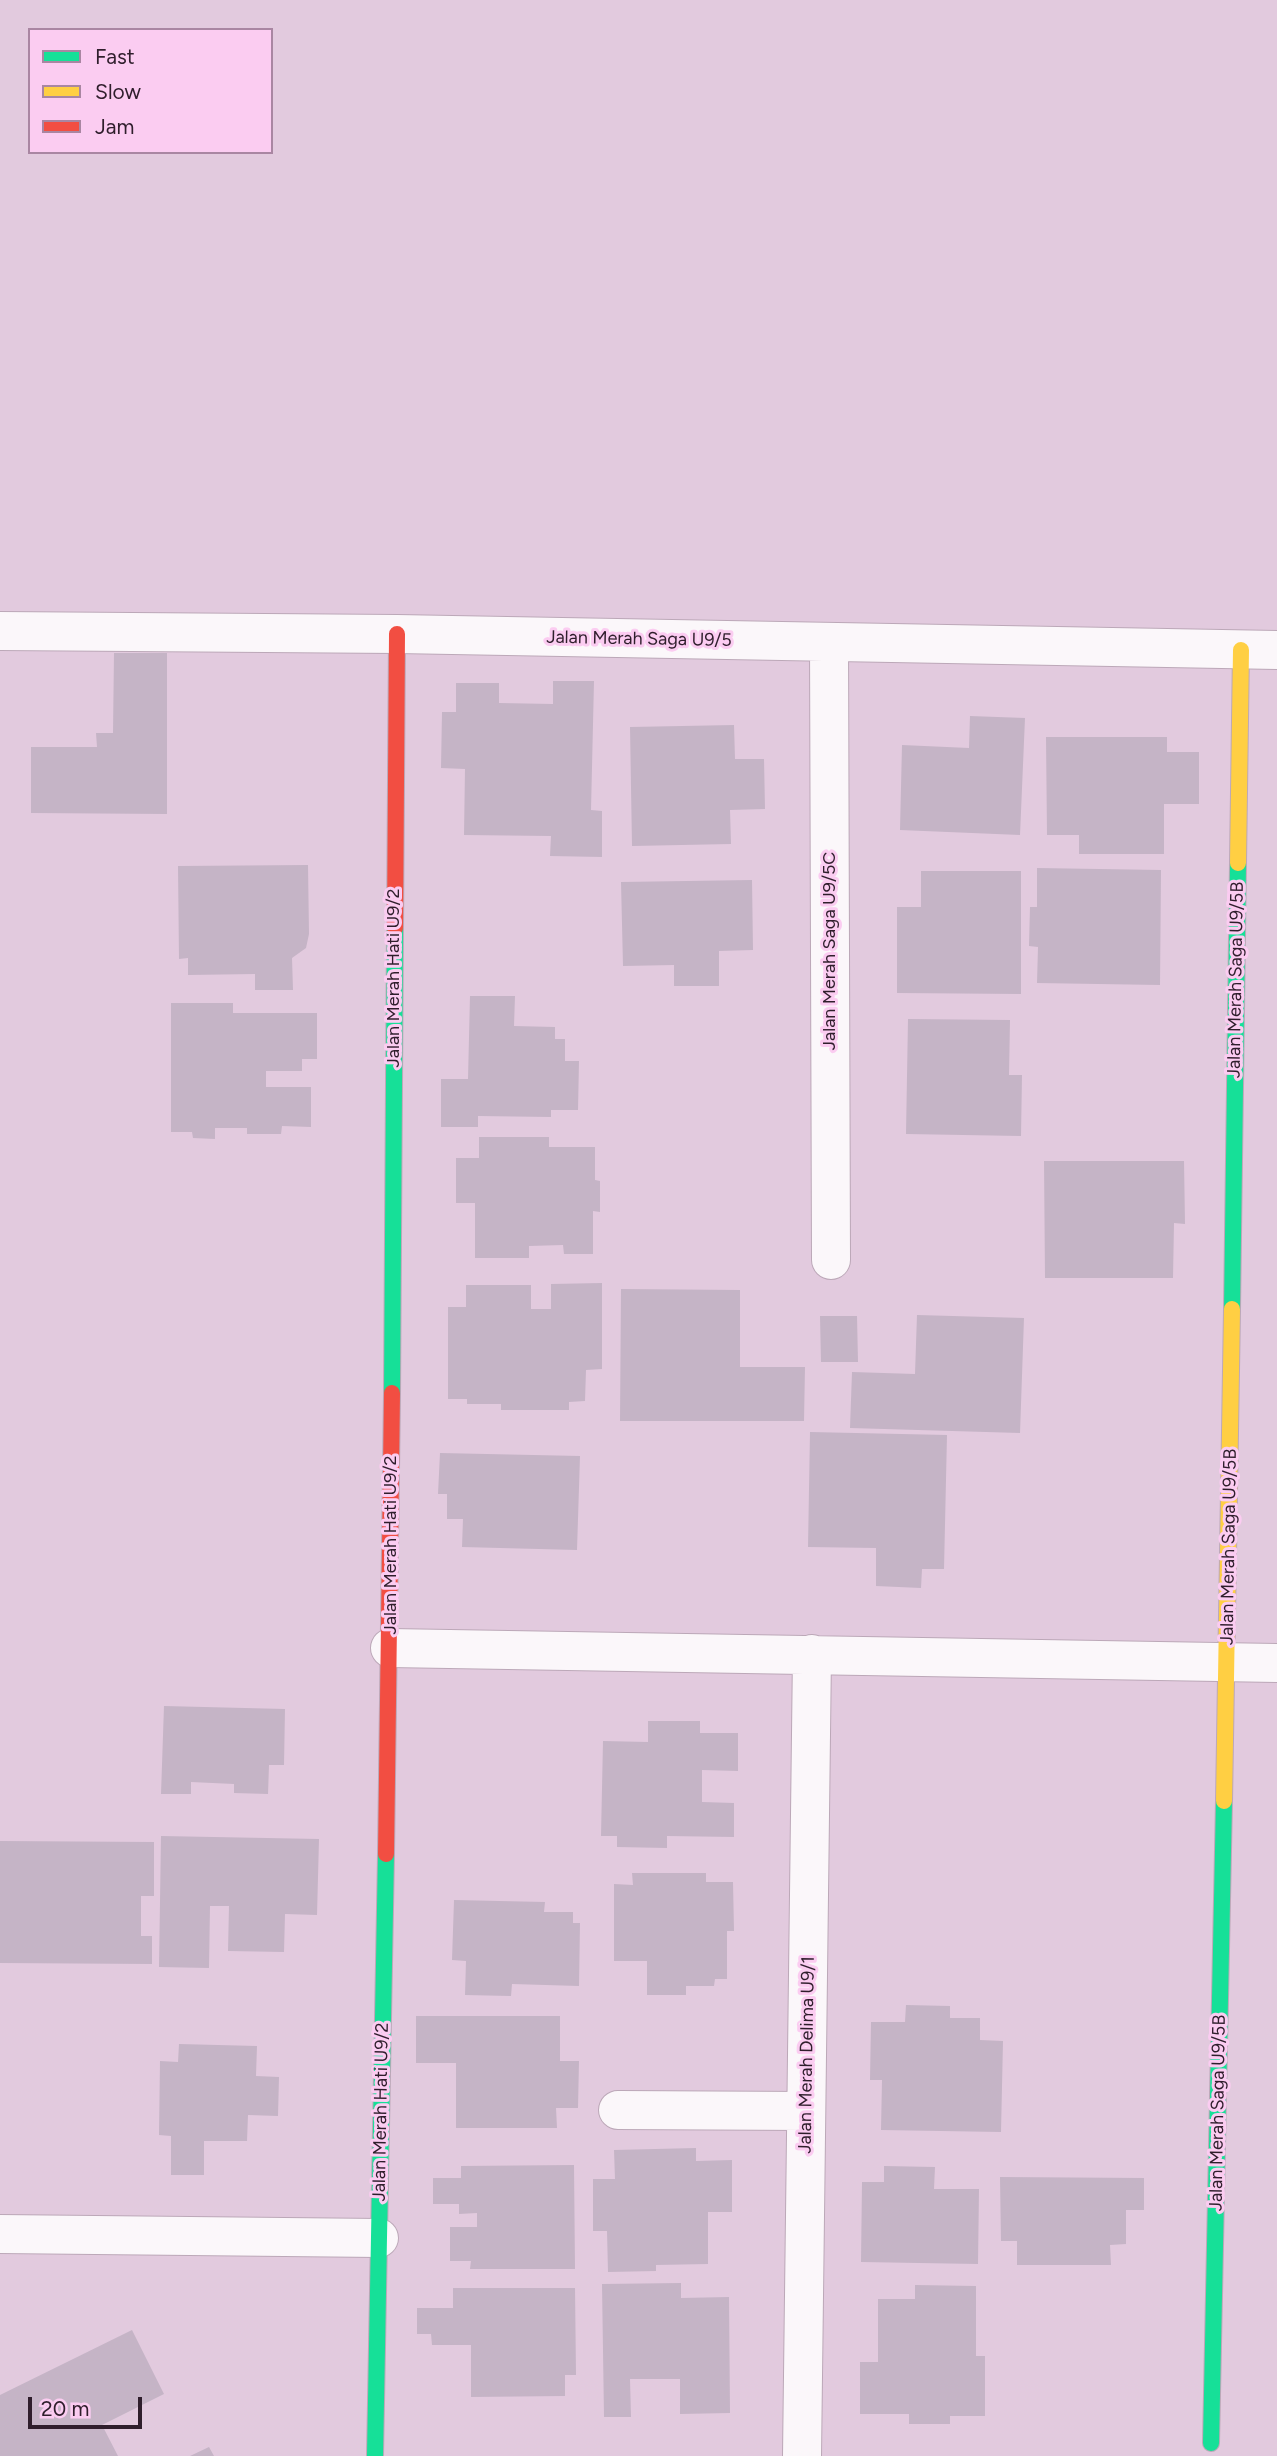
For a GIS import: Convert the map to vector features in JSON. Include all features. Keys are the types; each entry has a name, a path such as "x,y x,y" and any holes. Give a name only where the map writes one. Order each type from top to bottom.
{"street":[{"name":"Jalan Merah Saga U9/5","path":"0,631 397,634 1259,650"},
{"name":"Jalan Merah Hati U9/2","path":"375,2456 390,1648 397,634"},
{"name":"Jalan Merah Saga U9/5C","path":"829,642 831,1260"},
{"name":"Jalan Merah Saga U9/5B","path":"1211,2443 1227,1662 1259,650"},
{"path":"390,1648 1277,1662"},
{"name":"Jalan Merah Delima U9/1","path":"802,2456 812,1654"},
{"path":"618,2110 806,2111"},
{"path":"0,2234 379,2238"}],"building":[{"path":"114,653 167,653 167,814 31,813 31,747 97,747 96,733 113,733"},
{"path":"553,681 594,681 591,810 602,811 602,857 550,856 551,836 464,835 465,769 441,768 442,712 456,712 456,683 499,683 499,703 553,704"},
{"path":"970,716 1025,718 1020,835 900,830 902,745 969,748"},
{"path":"734,725 735,759 764,759 765,809 730,810 731,844 632,846 630,727"},
{"path":"1046,737 1167,737 1167,752 1199,752 1199,804 1164,804 1164,854 1079,854 1079,835 1047,835"},
{"path":"308,865 309,934 306,948 292,958 293,990 255,990 255,974 188,975 188,958 179,959 178,866"},
{"path":"1037,868 1161,870 1160,985 1037,983 1038,947 1029,946 1030,907 1037,907"},
{"path":"921,871 1021,871 1021,994 897,993 897,907 921,907"},
{"path":"752,880 753,950 719,951 719,986 674,986 674,965 623,966 621,882"},
{"path":"470,996 515,996 514,1026 555,1027 555,1039 565,1039 565,1061 579,1061 578,1110 551,1110 551,1117 478,1116 478,1127 441,1127 441,1079 468,1079"},
{"path":"171,1003 233,1003 233,1013 317,1013 317,1059 302,1059 302,1071 266,1071 266,1087 311,1087 311,1127 282,1126 281,1134 247,1134 247,1128 215,1128 215,1139 193,1138 192,1132 171,1132"},
{"path":"908,1019 1010,1020 1009,1075 1022,1075 1021,1136 906,1134"},
{"path":"479,1137 549,1137 549,1147 595,1147 595,1180 600,1181 600,1212 593,1211 593,1254 564,1254 563,1245 529,1246 529,1258 475,1258 475,1203 456,1203 456,1158 479,1158"},
{"path":"1044,1161 1184,1161 1185,1224 1174,1223 1173,1278 1045,1278"},
{"path":"602,1283 602,1369 586,1370 585,1401 569,1402 569,1410 501,1410 501,1404 467,1404 467,1399 448,1399 448,1307 466,1307 466,1285 531,1285 531,1309 551,1309 551,1284"},
{"path":"621,1289 740,1290 740,1367 805,1367 804,1421 620,1421"},
{"path":"917,1315 1024,1318 1020,1433 850,1428 852,1372 915,1374"},
{"path":"820,1316 857,1316 858,1362 821,1362"},
{"path":"810,1432 947,1435 944,1569 922,1569 921,1588 876,1586 876,1548 808,1547"},
{"path":"440,1453 580,1456 577,1550 462,1547 463,1519 447,1519 447,1494 438,1494"},
{"path":"164,1706 285,1709 284,1765 269,1765 268,1794 234,1793 234,1784 191,1782 191,1794 161,1794"},
{"path":"648,1721 700,1721 700,1733 738,1733 738,1771 702,1770 702,1802 734,1803 734,1837 667,1836 667,1848 617,1847 617,1836 601,1836 603,1741 648,1742"},
{"path":"161,1836 319,1839 317,1915 285,1914 284,1952 228,1951 229,1906 210,1906 209,1968 159,1967"},
{"path":"0,1841 154,1842 154,1896 141,1896 141,1936 152,1936 152,1964 0,1963"},
{"path":"632,1873 706,1873 706,1882 733,1882 734,1931 727,1931 727,1979 715,1979 714,1986 686,1986 686,1995 647,1995 647,1961 614,1961 614,1884 633,1885"},
{"path":"454,1900 545,1902 544,1912 573,1912 573,1923 580,1923 579,1986 512,1984 511,1996 465,1995 466,1961 452,1960"},
{"path":"906,2005 950,2006 950,2018 980,2018 980,2040 1003,2041 1001,2132 881,2130 882,2080 870,2080 871,2022 905,2022"},
{"path":"416,2016 560,2016 560,2061 579,2061 578,2108 556,2108 557,2128 456,2128 456,2063 416,2063"},
{"path":"179,2044 257,2046 256,2076 279,2077 278,2116 248,2115 247,2141 204,2141 204,2175 171,2175 171,2136 159,2135 160,2061 178,2062"},
{"path":"696,2148 696,2161 732,2160 732,2212 708,2212 708,2264 656,2265 656,2271 608,2272 607,2231 593,2231 593,2179 615,2179 614,2150"},
{"path":"574,2165 575,2269 470,2269 471,2261 450,2261 450,2227 477,2227 477,2213 459,2214 459,2204 433,2204 433,2178 461,2178 461,2166"},
{"path":"884,2166 935,2167 934,2189 979,2189 978,2264 861,2262 862,2182 884,2182"},
{"path":"1000,2177 1144,2178 1144,2210 1126,2210 1126,2244 1110,2245 1111,2265 1017,2265 1017,2241 1001,2241"},
{"path":"681,2283 681,2298 729,2297 730,2413 680,2414 680,2379 630,2379 631,2417 604,2417 602,2284"},
{"path":"915,2285 976,2286 976,2356 985,2356 985,2416 950,2416 950,2424 909,2424 909,2414 860,2414 860,2362 878,2362 878,2299 915,2299"},
{"path":"453,2288 575,2288 576,2375 565,2375 565,2396 471,2397 471,2345 432,2345 431,2334 417,2334 417,2308 453,2308"},
{"path":"132,2330 164,2394 102,2425 118,2456 0,2456 0,2395"},
{"path":"209,2447 214,2456 190,2456"}],"traffic: fast":[{"path":"1232,1309 1238,863"},
{"path":"392,1393 395,928"},
{"path":"1211,2443 1224,1801"},
{"path":"375,2456 386,1854"}],"traffic: slow":[{"path":"1238,863 1241,650"},
{"path":"1224,1801 1232,1309"}],"traffic: jam":[{"path":"395,928 397,634"},
{"path":"386,1854 392,1393"}]}
